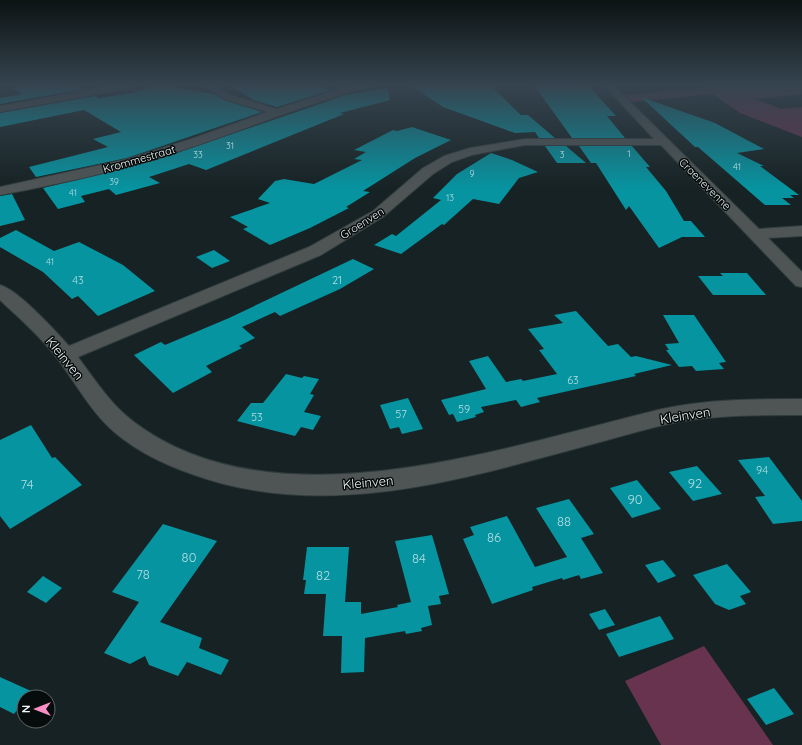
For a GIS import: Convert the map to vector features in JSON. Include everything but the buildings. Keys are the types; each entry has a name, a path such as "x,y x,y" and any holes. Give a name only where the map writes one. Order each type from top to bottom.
{"street":[{"name":"Krommestraat","path":"0,191 98,171 148,157 256,120"},
{"name":"Craenevenne","path":"642,120 802,282"},
{"name":"Groenven","path":"65,355 315,250 378,214 428,171 448,159 476,150 525,142 664,142"},
{"path":"754,234 802,231"},
{"name":"Kleinven","path":"0,290 41,328 65,355 107,410 124,427 145,442 178,459 227,476 286,485 353,485 423,476 678,414 765,407 802,407"}],"shaded area":[{"path":"757,120 802,120 802,137"},
{"path":"704,646 773,745 661,745 625,681"}]}
